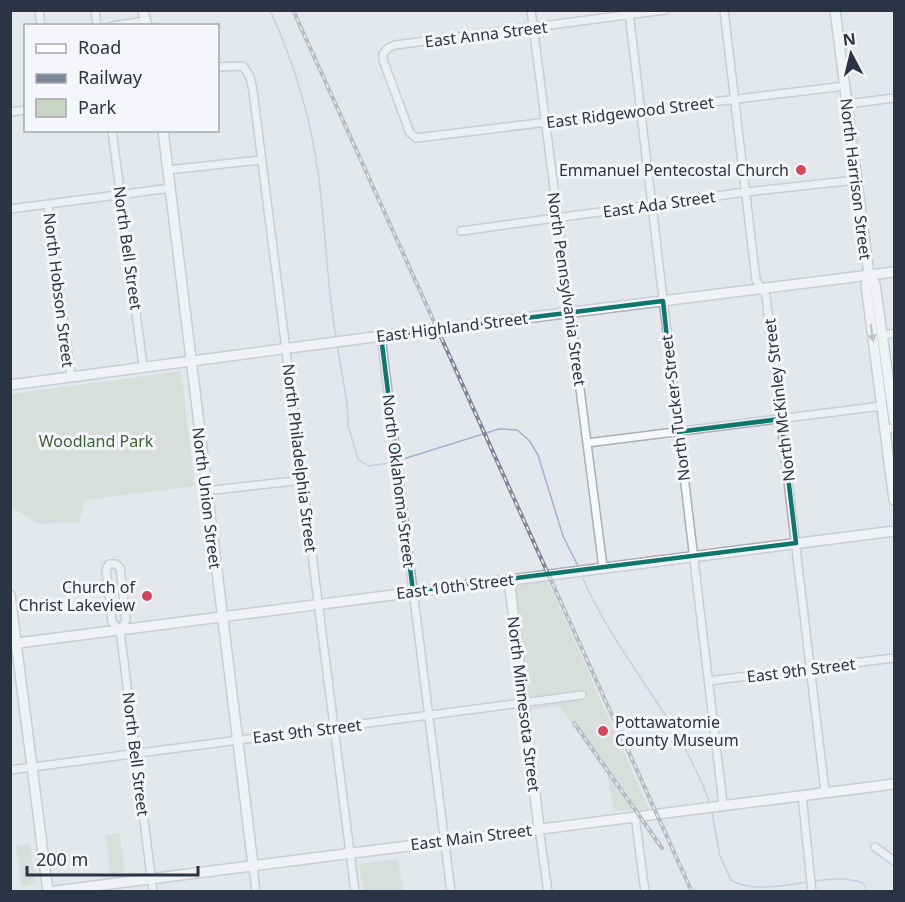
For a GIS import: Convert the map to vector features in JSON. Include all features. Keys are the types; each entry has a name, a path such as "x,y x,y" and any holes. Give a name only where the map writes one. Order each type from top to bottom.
{"street":[{"path":"142,10 146,23"},
{"name":"North Pennsylvania Street","path":"531,10 603,567"},
{"name":"East Anna Street","path":"416,138 410,134 383,54 395,45 665,10"},
{"name":"North McKinley Street","path":"724,10 756,280 766,296 825,792"},
{"name":"North Harrison Street","path":"835,10 868,275 866,285 882,406 890,429 894,500"},
{"name":"North Tucker Street","path":"629,13 721,805"},
{"name":"North Philadelphia Street","path":"219,67 243,66 250,77 355,891"},
{"name":"East Ridgewood Street","path":"416,138 845,86"},
{"path":"847,104 894,98"},
{"name":"North Bell Street","path":"112,132 143,366"},
{"name":"North Union Street","path":"163,132 205,491 253,865"},
{"path":"168,170 261,160"},
{"name":"East Ada Street","path":"461,231 557,216 856,180"},
{"path":"10,209 171,188"},
{"name":"North Hobson Street","path":"48,204 70,377"},
{"name":"East Highland Street","path":"10,385 143,366 894,272"},
{"name":"North Harrison Street","path":"868,275 874,284 894,420"},
{"path":"882,336 894,333"},
{"name":"North Oklahoma Street","path":"381,336 451,891"},
{"path":"587,443 882,406"},
{"path":"205,491 303,480"},
{"name":"East 10th Street","path":"14,644 567,571 894,531"},
{"name":"North Bell Street","path":"120,630 112,622 106,570 109,564 116,564 120,568 126,620 120,630 153,891"},
{"name":"North Minnesota Street","path":"508,579 539,828"},
{"path":"10,595 14,644 48,891"},
{"name":"East 9th Street","path":"708,681 894,658"},
{"name":"East 9th Street","path":"10,770 582,695"},
{"name":"East Main Street","path":"48,891 894,784"},
{"path":"802,795 812,888"},
{"path":"635,816 645,891"},
{"path":"539,828 548,891"},
{"path":"875,847 894,861"},
{"path":"253,865 256,891"}],"highlighted area":[{"path":"663,301 677,432 781,419 796,543 413,591 381,336"}],"green space":[{"name":"Woodland Park","path":"181,371 195,486 85,500 79,522 38,524 11,507 11,394"},
{"path":"548,581 649,809 614,811 606,768 559,706 530,710 514,585"},
{"path":"120,833 125,872 111,874 105,835"},
{"path":"30,844 36,883 22,887 16,845"},
{"path":"398,859 403,891 363,891 359,864"}],"waterway":[{"path":"270,10 294,69 315,151 336,337"},
{"path":"337,344 347,403 348,425 358,459 368,466 395,462"},
{"path":"400,460 499,429 517,430 529,440 538,455 563,536 578,566"},
{"path":"581,574 611,632 682,744 698,773 710,804"},
{"path":"712,812 720,856 731,880 739,884 759,887 809,882"},
{"path":"814,881 838,879 857,881 863,883 868,892"}],"railway":[{"path":"293,10 692,892"},
{"path":"574,723 662,848"}],"place":[{"name":"Emmanuel Pentecostal Church","path":"801,170"},
{"name":"Church of Christ Lakeview","path":"147,596"},
{"name":"Pottawatomie County Museum","path":"603,731"}]}
